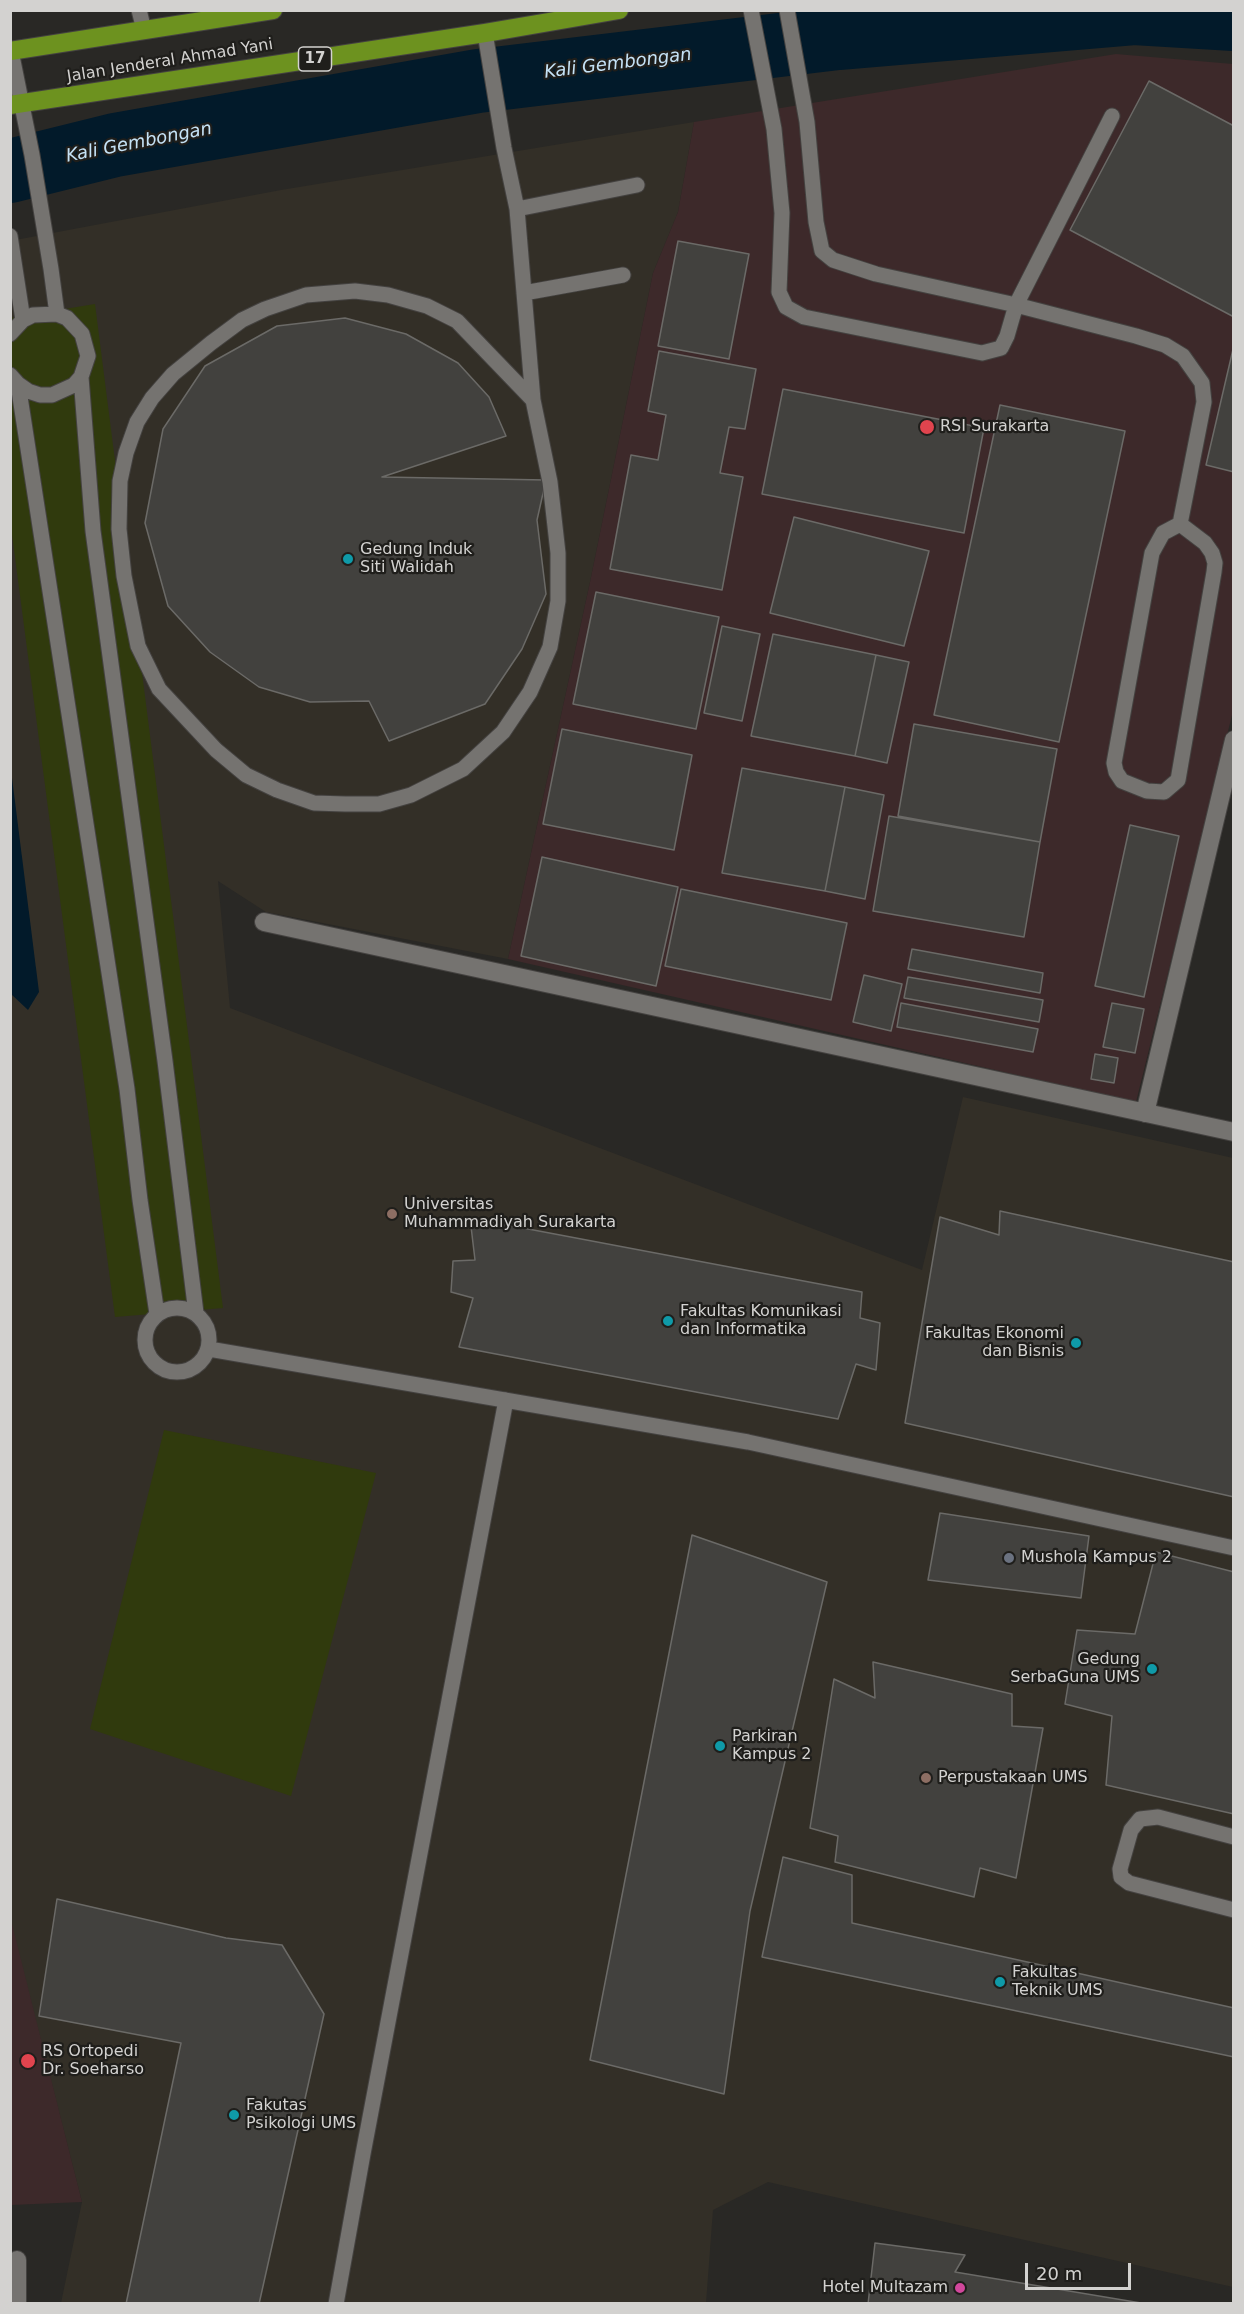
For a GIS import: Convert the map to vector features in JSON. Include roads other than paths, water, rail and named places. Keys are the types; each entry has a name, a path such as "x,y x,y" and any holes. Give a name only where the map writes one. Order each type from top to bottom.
{"highway":[{"name":"Jalan Jenderal Ahmad Yani","path":"10,51 273,10"},
{"name":"Jalan Jenderal Ahmad Yani","path":"16,104 485,33 619,10"}],"street":[{"path":"1145,1113 1233,740"},
{"path":"264,922 1233,1132"},
{"path":"17,2260 17,2304"}],"lane":[{"path":"140,10 144,30"},
{"path":"751,10 774,129 782,213 779,292 786,307 804,317 982,353 1000,348 1007,336 1016,305 1112,116"},
{"path":"787,10 807,122 816,222 822,251 833,260 876,274 1016,305 1165,345 1183,356 1203,383 1204,402 1180,524"},
{"path":"485,33 488,60 517,209 533,400 550,482 558,553 558,601 550,647 530,692 503,732 463,769 411,795 379,804 314,803 277,790 246,775 216,750 159,689 138,646 124,576 119,529 120,481 126,453 137,422 152,398 172,374 242,320 265,309 306,295 355,291 388,295 427,306 457,321 533,400"},
{"path":"10,51 16,104 32,155 57,314"},
{"path":"517,209 637,185"},
{"path":"10,236 22,320"},
{"path":"524,293 623,275"},
{"path":"10,334 22,320 33,315 57,314 67,318 76,326 86,344 88,356 81,377 74,385 52,395 40,395 28,391 14,380"},
{"path":"81,377 93,531 164,1049 196,1313 208,1329 209,1349 198,1366 178,1372 159,1367 152,1360 144,1341 146,1331 157,1314 176,1308 196,1313"},
{"path":"14,380 128,1089 140,1200 157,1314"},
{"path":"1180,524 1205,543 1215,563 1178,780 1169,789 1159,792 1134,788 1122,781 1116,772 1114,763 1152,554 1163,533 1180,524"},
{"path":"93,531 119,529"},
{"path":"209,1349 748,1442 1233,1548"},
{"path":"336,2304 506,1400"},
{"path":"1233,1837 1158,1817 1140,1819 1131,1830 1120,1869 1121,1877 1129,1883 1233,1910"}],"water":[{"path":"11,770 39,992 28,1010 11,994"}],"waterway":[{"name":"Kali Gembongan","path":"10,171 115,145 478,81 838,38 1134,13 1234,19"}],"place":[{"name":"RSI Surakarta","path":"927,427"},
{"name":"Gedung Induk Siti Walidah","path":"348,559"},
{"name":"Universitas Muhammadiyah Surakarta","path":"392,1214"},
{"name":"Fakultas Komunikasi dan Informatika","path":"668,1321"},
{"name":"Fakultas Ekonomi dan Bisnis","path":"1076,1343"},
{"name":"Mushola Kampus 2","path":"1009,1558"},
{"name":"Gedung SerbaGuna UMS","path":"1152,1669"},
{"name":"Parkiran Kampus 2","path":"720,1746"},
{"name":"Perpustakaan UMS","path":"926,1778"},
{"name":"Fakultas Teknik UMS","path":"1000,1982"},
{"name":"RS Ortopedi Dr. Soeharso","path":"28,2061"},
{"name":"Fakutas Psikologi UMS","path":"234,2115"},
{"name":"Hotel Multazam","path":"960,2288"}]}
